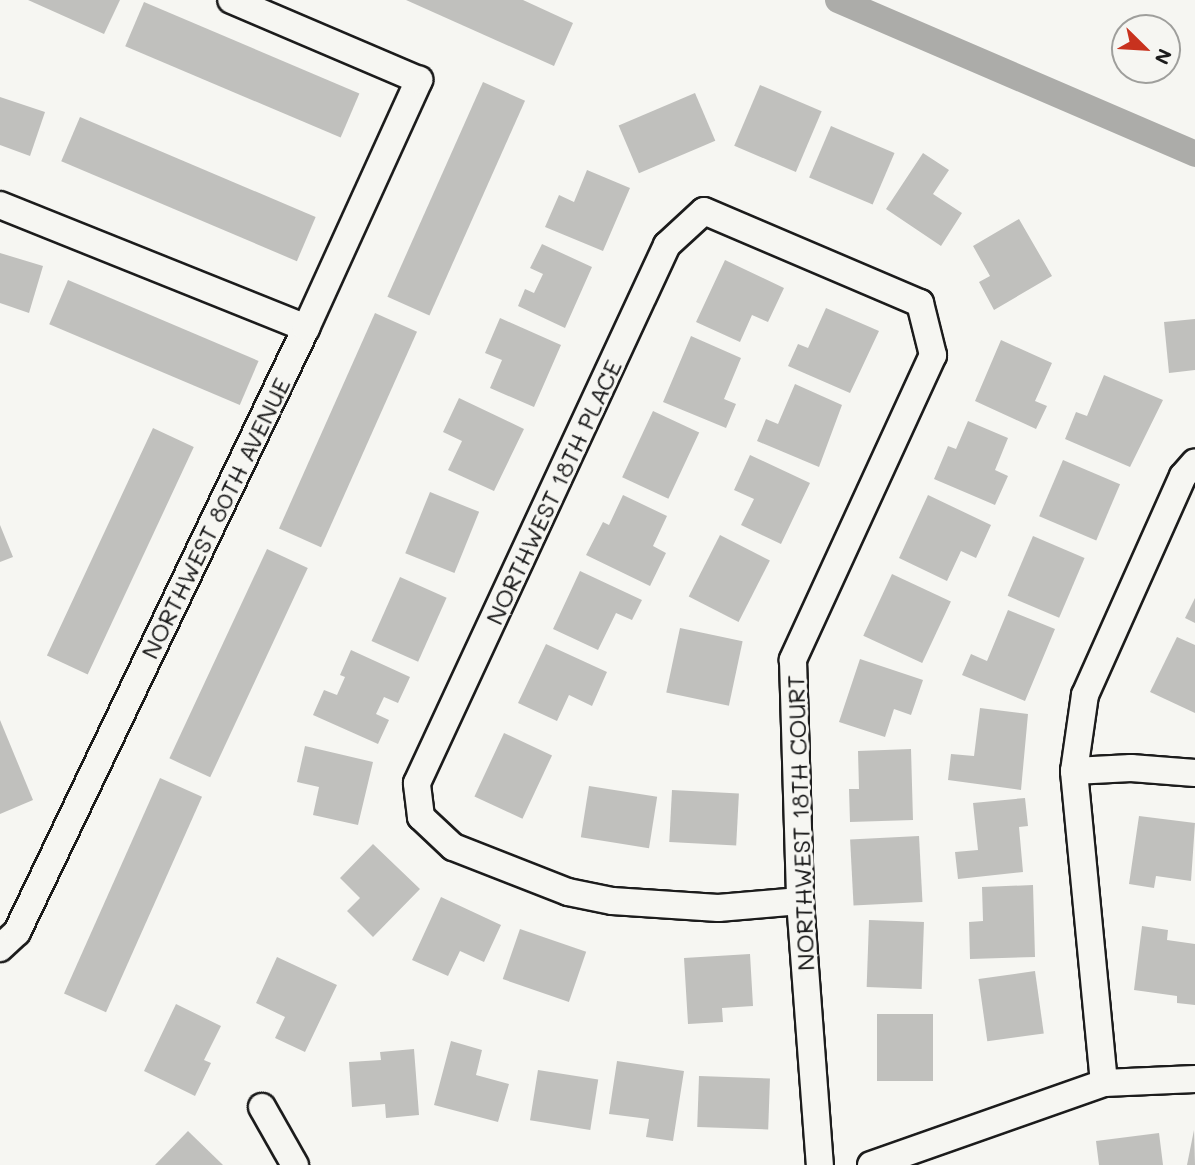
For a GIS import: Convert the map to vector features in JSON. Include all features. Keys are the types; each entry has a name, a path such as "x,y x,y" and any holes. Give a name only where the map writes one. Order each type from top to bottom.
{"street":[{"name":"NORTHWEST 80TH AVENUE","path":"0,948 17,932 306,328 419,80 231,0"},
{"path":"0,205 306,328"},
{"name":"NORTHWEST 18TH COURT","path":"704,211 920,303 933,355 793,660 800,901 820,1165"},
{"name":"NORTHWEST 18TH PLACE","path":"704,211 667,245 417,783 421,817 453,847 568,892 612,901 718,908 800,901"},
{"path":"1104,1083 1074,771 1085,695 1184,476 1195,462"},
{"path":"1074,771 1131,768 1195,773"},
{"path":"871,1165 1104,1083 1195,1079"},
{"path":"262,1107 295,1165"}],"building":[{"path":"28,0 120,0 104,34"},
{"path":"406,0 523,0 573,23 554,66"},
{"path":"144,2 359,93 341,138 125,46"},
{"path":"483,82 525,101 429,315 387,297"},
{"path":"760,85 822,111 796,172 734,146"},
{"path":"695,93 715,141 639,173 619,125"},
{"path":"0,97 45,112 30,156 0,145"},
{"path":"80,117 316,217 297,261 61,161"},
{"path":"831,126 895,153 873,205 809,178"},
{"path":"923,153 949,170 933,194 962,213 941,246 886,209"},
{"path":"587,170 630,188 603,251 545,227 559,195 574,202"},
{"path":"1019,219 1052,276 994,310 979,282 990,276 973,246"},
{"path":"542,244 592,267 565,328 518,306 525,289 534,293 543,274 530,268"},
{"path":"0,253 43,266 29,313 0,303"},
{"path":"725,260 784,288 768,322 752,315 740,342 696,322"},
{"path":"68,280 259,361 240,405 49,324"},
{"path":"826,308 879,331 850,393 788,366 798,344 808,348"},
{"path":"375,313 417,332 321,547 279,529"},
{"path":"500,318 561,345 534,407 490,388 502,360 485,353"},
{"path":"1195,319 1195,370 1169,373 1164,322"},
{"path":"691,336 741,358 724,399 736,404 726,428 663,402"},
{"path":"1001,340 1052,363 1035,401 1047,406 1036,429 975,401"},
{"path":"1104,375 1163,400 1130,467 1065,439 1076,412 1087,416"},
{"path":"795,384 842,405 819,467 757,441 766,419 778,424"},
{"path":"459,398 524,429 494,491 448,470 462,441 443,432"},
{"path":"653,411 699,433 668,499 622,477"},
{"path":"968,421 1008,438 995,470 1008,476 995,505 934,479 948,446 956,449"},
{"path":"153,428 194,447 88,675 47,655"},
{"path":"750,455 810,483 781,544 741,525 754,499 734,490"},
{"path":"1063,460 1120,484 1096,540 1039,516"},
{"path":"430,492 479,512 454,573 405,553"},
{"path":"623,495 667,516 653,546 666,553 650,586 586,555 603,522 609,525"},
{"path":"928,495 991,525 976,558 961,551 947,581 899,558"},
{"path":"0,525 13,557 0,562"},
{"path":"720,535 770,560 739,622 689,596"},
{"path":"1033,536 1085,558 1059,618 1008,596"},
{"path":"267,549 308,568 210,777 169,758"},
{"path":"580,571 642,600 632,620 616,613 598,650 553,629"},
{"path":"892,574 951,601 922,663 863,636"},
{"path":"400,577 447,598 418,662 372,641"},
{"path":"1195,598 1195,623 1185,618"},
{"path":"1008,610 1055,629 1025,701 962,675 971,654 987,661"},
{"path":"680,628 743,641 729,706 666,693"},
{"path":"1177,637 1195,645 1195,713 1150,692"},
{"path":"546,644 607,672 592,706 569,695 557,721 518,703"},
{"path":"351,650 410,677 398,703 384,697 376,714 389,720 378,744 313,715 324,690 337,695 345,677 340,675"},
{"path":"860,659 923,680 911,715 894,709 885,737 839,722"},
{"path":"980,708 1028,714 1021,790 948,780 951,754 974,756"},
{"path":"0,720 33,800 0,814"},
{"path":"504,733 552,755 522,819 474,796"},
{"path":"305,746 373,762 358,825 313,815 319,787 297,782"},
{"path":"911,749 913,820 850,822 849,789 859,789 858,751"},
{"path":"160,778 202,797 106,1012 64,994"},
{"path":"589,786 657,797 649,848 581,837"},
{"path":"672,790 739,794 736,845 669,842"},
{"path":"1025,798 1028,826 1019,827 1023,872 958,879 955,852 978,850 973,803"},
{"path":"1139,816 1195,823 1191,881 1156,876 1154,888 1129,884"},
{"path":"919,836 922,902 854,906 850,840"},
{"path":"373,844 420,889 373,937 347,911 360,898 340,878"},
{"path":"1033,885 1035,957 970,959 969,922 983,921 982,887"},
{"path":"441,897 501,925 484,962 460,951 448,976 412,960"},
{"path":"869,920 924,922 922,989 867,987"},
{"path":"1142,926 1168,930 1167,940 1195,944 1195,1005 1177,1003 1177,996 1134,990"},
{"path":"520,929 586,952 569,1002 503,979"},
{"path":"750,954 753,1006 722,1008 723,1022 688,1024 684,958"},
{"path":"277,957 337,985 305,1052 275,1038 285,1017 256,1003"},
{"path":"1035,971 1044,1033 987,1041 979,979"},
{"path":"176,1004 221,1026 204,1060 211,1063 195,1096 144,1071"},
{"path":"877,1014 933,1014 933,1081 877,1081"},
{"path":"451,1041 482,1050 476,1075 509,1084 498,1122 434,1105"},
{"path":"414,1049 419,1115 386,1118 385,1104 352,1107 349,1062 381,1060 380,1052"},
{"path":"617,1061 684,1071 673,1141 646,1137 649,1119 609,1114"},
{"path":"538,1070 598,1080 590,1130 530,1120"},
{"path":"699,1076 770,1078 768,1129 697,1127"},
{"path":"1194,1130 1195,1165 1187,1165"},
{"path":"188,1131 223,1165 155,1165"},
{"path":"1159,1133 1163,1165 1099,1165 1096,1141"}],"waterway":[{"path":"838,0 1195,154"}]}
